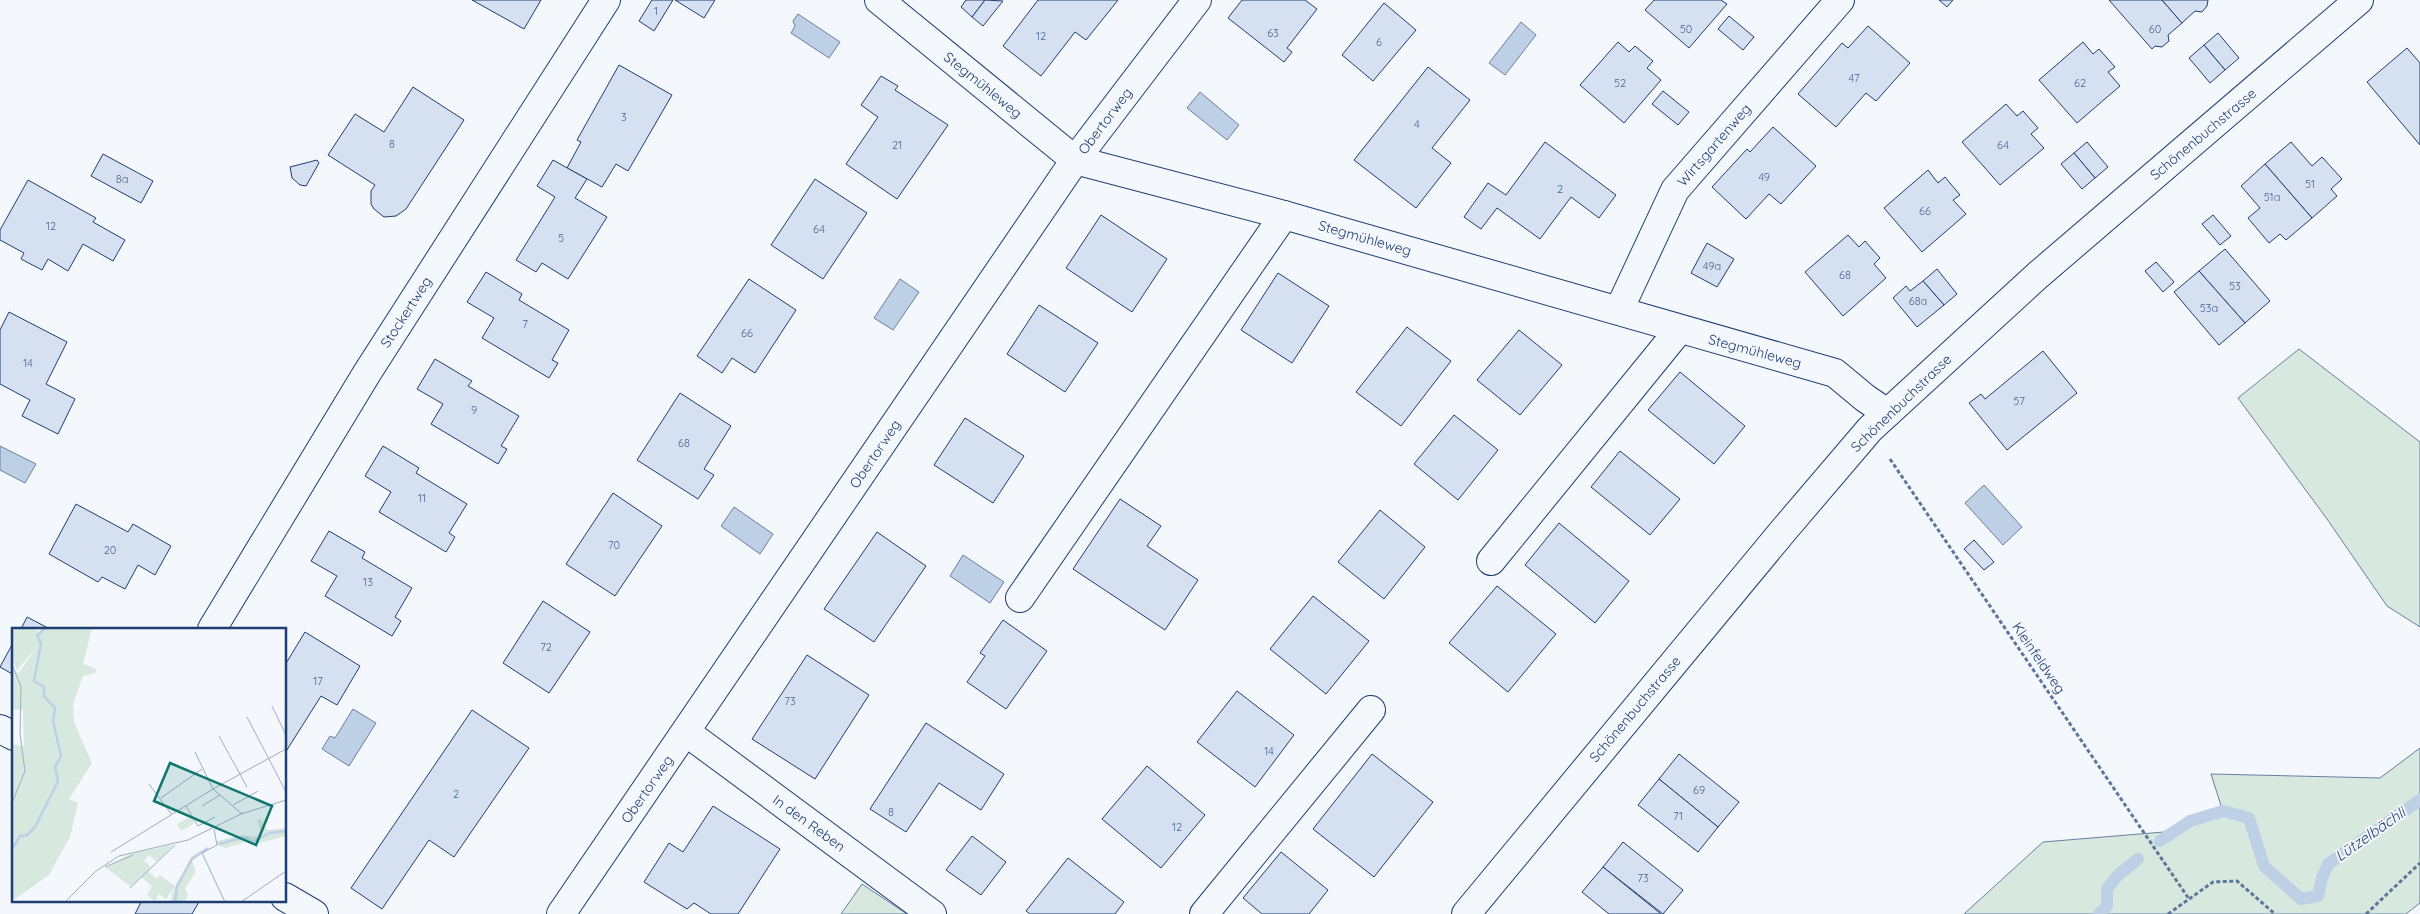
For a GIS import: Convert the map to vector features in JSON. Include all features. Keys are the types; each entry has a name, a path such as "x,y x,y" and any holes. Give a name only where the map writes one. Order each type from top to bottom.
{"street":[{"name":"Stockertweg","path":"213,628 372,365 606,0"},
{"name":"Stegmühleweg","path":"879,0 1075,160 1284,215 1619,310 1679,330 1835,373 1865,398 1879,421"},
{"name":"Obertorweg","path":"561,914 1075,160 1197,0"},
{"name":"Wirtsgartenweg","path":"1619,310 1675,190 1840,0"},
{"name":"Schönenbuchstrasse","path":"1466,914 1776,538 1879,421 2038,275 2359,0"},
{"path":"1020,598 1284,215"},
{"path":"1492,561 1679,330"},
{"path":"1204,914 1371,710"},
{"path":"0,729 12,735"},
{"name":"In den Reben","path":"686,732 932,914"},
{"path":"286,898 314,914"}],"path":[{"name":"Kleinfeldweg","path":"1879,421 2189,899"},
{"path":"2366,914 2420,863"},
{"path":"2168,914 2212,882 2237,881 2275,914"}],"shaded area":[{"path":"2299,349 2420,442 2420,627 2387,606 2327,519 2238,398"},
{"path":"2420,748 2420,903 2406,914 1964,914 2043,842 2176,831 2223,812 2211,774 2380,778"},
{"path":"862,884 907,914 841,914"}],"water":[{"path":"798,14 840,42 829,58 791,33 795,26 793,21"},
{"path":"1521,22 1536,35 1505,75 1489,63"},
{"path":"1200,92 1239,125 1227,140 1187,108"},
{"path":"900,279 919,292 893,330 874,318"},
{"path":"0,446 36,464 25,483 0,470"},
{"path":"1984,485 2022,527 2003,545 1965,503"},
{"path":"734,507 773,534 760,554 721,526"},
{"path":"963,555 1004,582 990,603 950,576"},
{"path":"353,709 376,723 349,766 322,749 330,736 335,738"}],"building":[{"path":"472,0 541,0 524,29"},
{"path":"652,0 673,0 654,31 639,21"},
{"path":"675,0 715,0 704,18"},
{"path":"966,0 985,0 972,17 961,7"},
{"path":"985,0 1003,1 983,26 972,17"},
{"path":"1038,0 1118,0 1086,40 1075,32 1041,76 1003,46"},
{"path":"1242,0 1305,0 1317,9 1287,48 1292,52 1284,62 1228,18"},
{"path":"1654,0 1721,0 1727,4 1689,48 1645,10"},
{"path":"1939,0 1953,0 1947,7"},
{"path":"2109,0 2162,0 2182,23 2168,35 2169,41 2162,47 2155,46 2152,49"},
{"path":"2162,0 2208,0 2207,6 2202,12 2195,11 2182,23"},
{"path":"1384,3 1416,30 1373,81 1342,55"},
{"path":"1729,16 1754,37 1743,50 1718,29"},
{"path":"1868,26 1910,63 1876,101 1866,93 1836,127 1798,94 1842,43 1848,48"},
{"path":"2218,33 2239,58 2225,70 2204,45"},
{"path":"1618,42 1629,52 1635,46 1653,61 1647,68 1661,80 1624,123 1580,85"},
{"path":"2083,42 2093,54 2099,49 2115,67 2108,72 2120,86 2077,123 2039,80"},
{"path":"2204,45 2225,70 2210,83 2189,58"},
{"path":"2407,48 2420,63 2420,145 2367,82"},
{"path":"619,65 672,95 628,171 616,164 602,187 567,168 581,142 577,140"},
{"path":"1428,67 1470,100 1432,148 1451,163 1416,208 1354,160"},
{"path":"881,76 898,86 895,90 948,125 897,199 846,164 878,117 861,105"},
{"path":"413,87 464,120 406,209 396,216 384,217 371,204 371,191 375,185 328,155 355,114 384,132"},
{"path":"1663,91 1689,112 1678,125 1652,104"},
{"path":"2006,104 2017,116 2023,111 2038,128 2031,134 2044,148 2000,185 1962,142"},
{"path":"1773,127 1816,166 1781,204 1769,194 1746,219 1712,187 1747,149 1750,152"},
{"path":"1545,142 1616,195 1599,218 1571,197 1540,239 1497,208 1481,229 1464,217 1488,183 1506,195"},
{"path":"2087,142 2108,167 2095,178 2074,153"},
{"path":"2291,142 2312,166 2322,157 2342,179 2331,189 2337,196 2312,218 2265,164"},
{"path":"2074,153 2095,178 2082,189 2061,164"},
{"path":"103,154 153,181 141,203 91,176"},
{"path":"317,160 319,163 306,186 300,185 292,178 290,167"},
{"path":"553,160 587,179 575,198 607,217 568,279 542,263 536,272 516,260 555,197 537,186"},
{"path":"2265,164 2312,218 2286,240 2280,234 2269,243 2248,218 2260,208 2241,186"},
{"path":"1928,170 1938,183 1945,177 1960,195 1953,200 1966,214 1922,252 1884,208"},
{"path":"815,179 867,213 823,279 771,245"},
{"path":"28,180 96,218 93,222 125,240 113,261 83,244 68,271 48,259 42,270 21,259 24,253 0,240 0,230"},
{"path":"1101,215 1167,259 1132,312 1066,268"},
{"path":"2213,215 2231,236 2220,245 2202,224"},
{"path":"1848,235 1859,247 1865,241 1880,258 1874,264 1886,278 1843,316 1805,272"},
{"path":"1707,243 1734,259 1717,287 1691,273"},
{"path":"2225,249 2270,301 2245,323 2199,271"},
{"path":"2156,262 2174,282 2163,292 2145,271"},
{"path":"1937,269 1957,294 1944,305 1923,281"},
{"path":"2199,271 2245,323 2219,345 2174,292"},
{"path":"486,272 522,294 519,300 569,330 552,360 558,363 549,378 482,338 494,318 467,302"},
{"path":"1278,273 1329,306 1292,363 1241,330"},
{"path":"749,279 796,310 755,373 732,358 722,373 697,356"},
{"path":"1923,281 1944,305 1917,327 1893,298 1906,286 1910,291"},
{"path":"1039,305 1098,343 1065,392 1007,354"},
{"path":"9,312 67,342 46,384 75,399 58,434 22,416 30,400 0,384 0,330"},
{"path":"1407,327 1451,361 1401,426 1356,392"},
{"path":"1519,330 1562,365 1520,415 1477,380"},
{"path":"2043,351 2077,393 2007,450 1969,403 1981,394 1985,399"},
{"path":"435,359 472,381 468,386 519,416 501,446 507,449 498,464 431,424 443,404 417,389"},
{"path":"1680,372 1745,426 1714,464 1648,410"},
{"path":"680,393 731,426 704,469 714,475 698,499 637,460"},
{"path":"1454,415 1498,450 1458,500 1414,464"},
{"path":"965,418 1024,456 993,503 934,465"},
{"path":"383,446 419,468 416,473 467,504 449,533 455,537 446,552 379,512 391,492 365,476"},
{"path":"1620,451 1680,499 1650,535 1591,487"},
{"path":"613,493 662,526 615,596 566,564"},
{"path":"1120,499 1161,526 1147,546 1198,580 1165,630 1073,569"},
{"path":"76,504 128,532 133,524 171,546 155,575 138,565 125,589 102,577 98,582 49,554"},
{"path":"1380,510 1425,547 1384,599 1338,562"},
{"path":"1559,523 1629,581 1595,623 1525,565"},
{"path":"329,531 365,552 362,558 412,588 395,617 401,621 392,636 325,596 337,576 311,561"},
{"path":"877,532 926,566 874,642 824,609"},
{"path":"1974,540 1994,562 1984,570 1964,549"},
{"path":"1497,586 1556,634 1508,692 1449,643"},
{"path":"1313,596 1369,641 1326,694 1270,649"},
{"path":"543,601 590,632 549,693 503,663"},
{"path":"27,617 48,628 22,628"},
{"path":"1003,620 1047,651 1006,709 967,682 985,656 980,653"},
{"path":"305,632 360,666 337,705 321,696 286,751 286,663"},
{"path":"12,645 12,674 0,667"},
{"path":"807,655 869,695 815,779 752,739"},
{"path":"1237,691 1294,735 1255,787 1197,742"},
{"path":"472,710 529,748 454,857 429,840 382,909 351,888"},
{"path":"926,723 1004,774 981,810 939,783 906,832 870,809"},
{"path":"1372,754 1433,802 1374,877 1313,829"},
{"path":"1679,754 1739,802 1718,827 1659,779"},
{"path":"1147,766 1205,815 1161,868 1102,819"},
{"path":"1659,779 1718,827 1698,852 1638,805"},
{"path":"713,806 780,849 738,914 711,914 694,903 687,909 644,882 669,843 683,852"},
{"path":"972,836 1006,862 981,895 946,870"},
{"path":"1623,842 1683,890 1663,914 1603,867"},
{"path":"1281,852 1328,890 1309,914 1262,914 1243,898"},
{"path":"1068,858 1124,902 1115,914 1030,914 1026,911"},
{"path":"1603,867 1661,914 1609,914 1582,892"},
{"path":"141,902 199,902 192,914 135,914"}],"waterway":[{"name":"Lützelbächli","path":"2160,841 2190,821 2223,811 2249,818 2264,866 2301,899 2318,896 2322,878 2328,864 2420,800"},
{"name":"Lützelbächli","path":"2099,914 2107,906 2107,889 2117,876 2138,859"}]}
